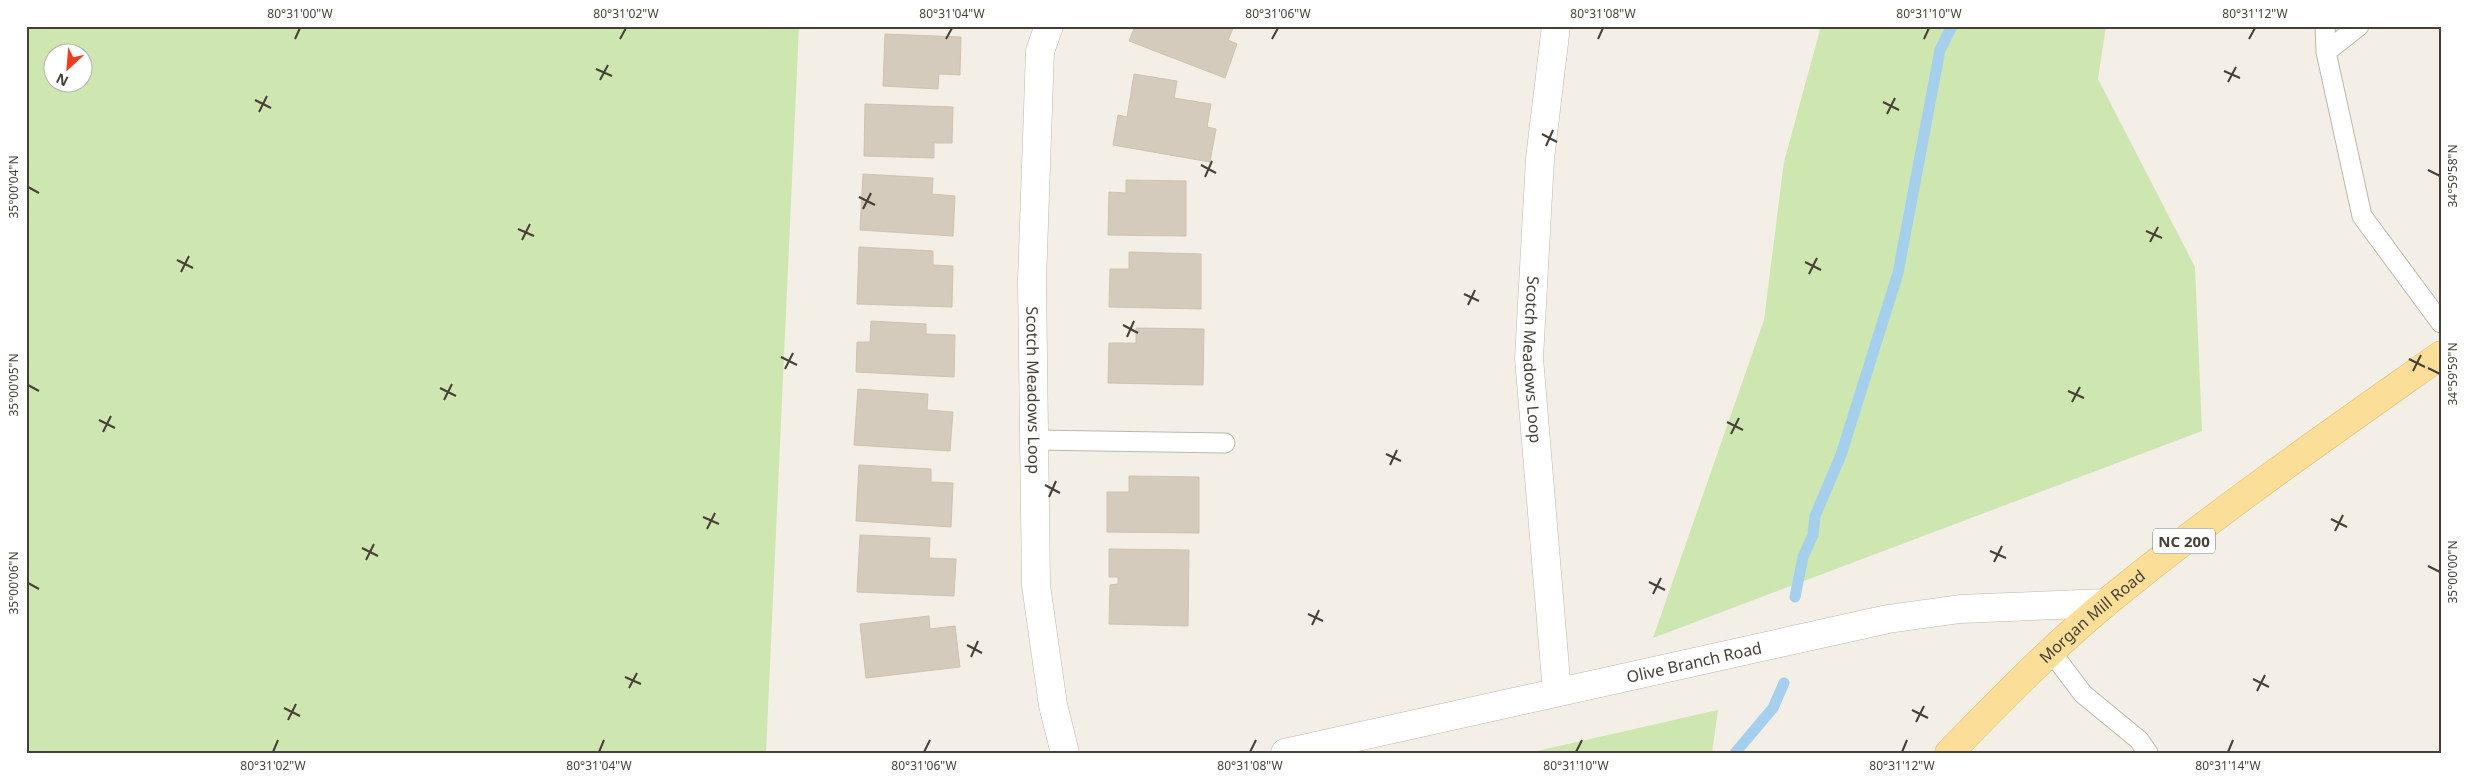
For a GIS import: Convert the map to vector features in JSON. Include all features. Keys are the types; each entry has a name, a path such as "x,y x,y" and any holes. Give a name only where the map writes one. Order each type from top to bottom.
{"main road":[{"name":"Morgan Mill Road","path":"1949,753 2106,603 2203,526 2441,355"}],"street":[{"name":"Scotch Meadows Loop","path":"1049,26 1040,51 1032,281 1036,585 1053,705 1065,753"},
{"name":"Scotch Meadows Loop","path":"1556,26 1540,159 1529,358 1557,692"},
{"name":"Olive Branch Road","path":"1285,753 1888,618 1960,609 2106,603"}],"lane":[{"path":"2325,26 2326,52 2362,216 2441,323"},
{"path":"2326,52 2359,26"},
{"path":"1034,440 1225,443"},
{"path":"2052,653 2083,694 2139,740 2148,753"}],"green space":[{"path":"26,26 799,26 766,753 26,753"},
{"path":"1821,26 2106,26 2098,79 2195,267 2202,431 1653,638 1764,320 1784,162"},
{"path":"1718,710 1712,753 1528,753"}],"building":[{"path":"1135,26 1234,26 1228,40 1237,44 1225,78 1129,41"},
{"path":"885,34 961,37 960,75 939,74 938,89 883,86"},
{"path":"1134,74 1177,81 1174,98 1211,104 1207,127 1216,129 1210,162 1113,145 1118,115 1127,117"},
{"path":"865,104 953,107 952,143 934,143 934,158 864,156"},
{"path":"863,174 933,178 932,194 955,196 953,236 860,230"},
{"path":"1126,180 1186,181 1186,236 1108,235 1109,192 1126,193"},
{"path":"859,247 933,251 933,265 953,266 952,307 857,304"},
{"path":"1129,252 1201,254 1201,309 1109,307 1110,269 1129,269"},
{"path":"871,321 926,324 926,334 955,335 954,377 856,372 857,342 870,342"},
{"path":"1136,328 1204,329 1203,385 1108,383 1109,343 1136,343"},
{"path":"858,389 928,394 927,410 953,412 950,451 854,445"},
{"path":"859,465 931,469 931,482 953,483 951,527 856,521"},
{"path":"1129,476 1199,477 1199,533 1107,532 1107,492 1129,492"},
{"path":"860,535 930,538 929,558 956,559 954,596 857,592"},
{"path":"1109,549 1189,550 1188,626 1109,624 1110,585 1118,584 1118,577 1109,577"},
{"path":"929,616 930,629 955,626 960,667 866,678 860,624"}],"waterway":[{"path":"1795,597 1803,557 1813,535 1815,516 1841,455 1898,273 1940,50 1952,26"},
{"path":"1735,753 1773,708 1784,683"}]}
